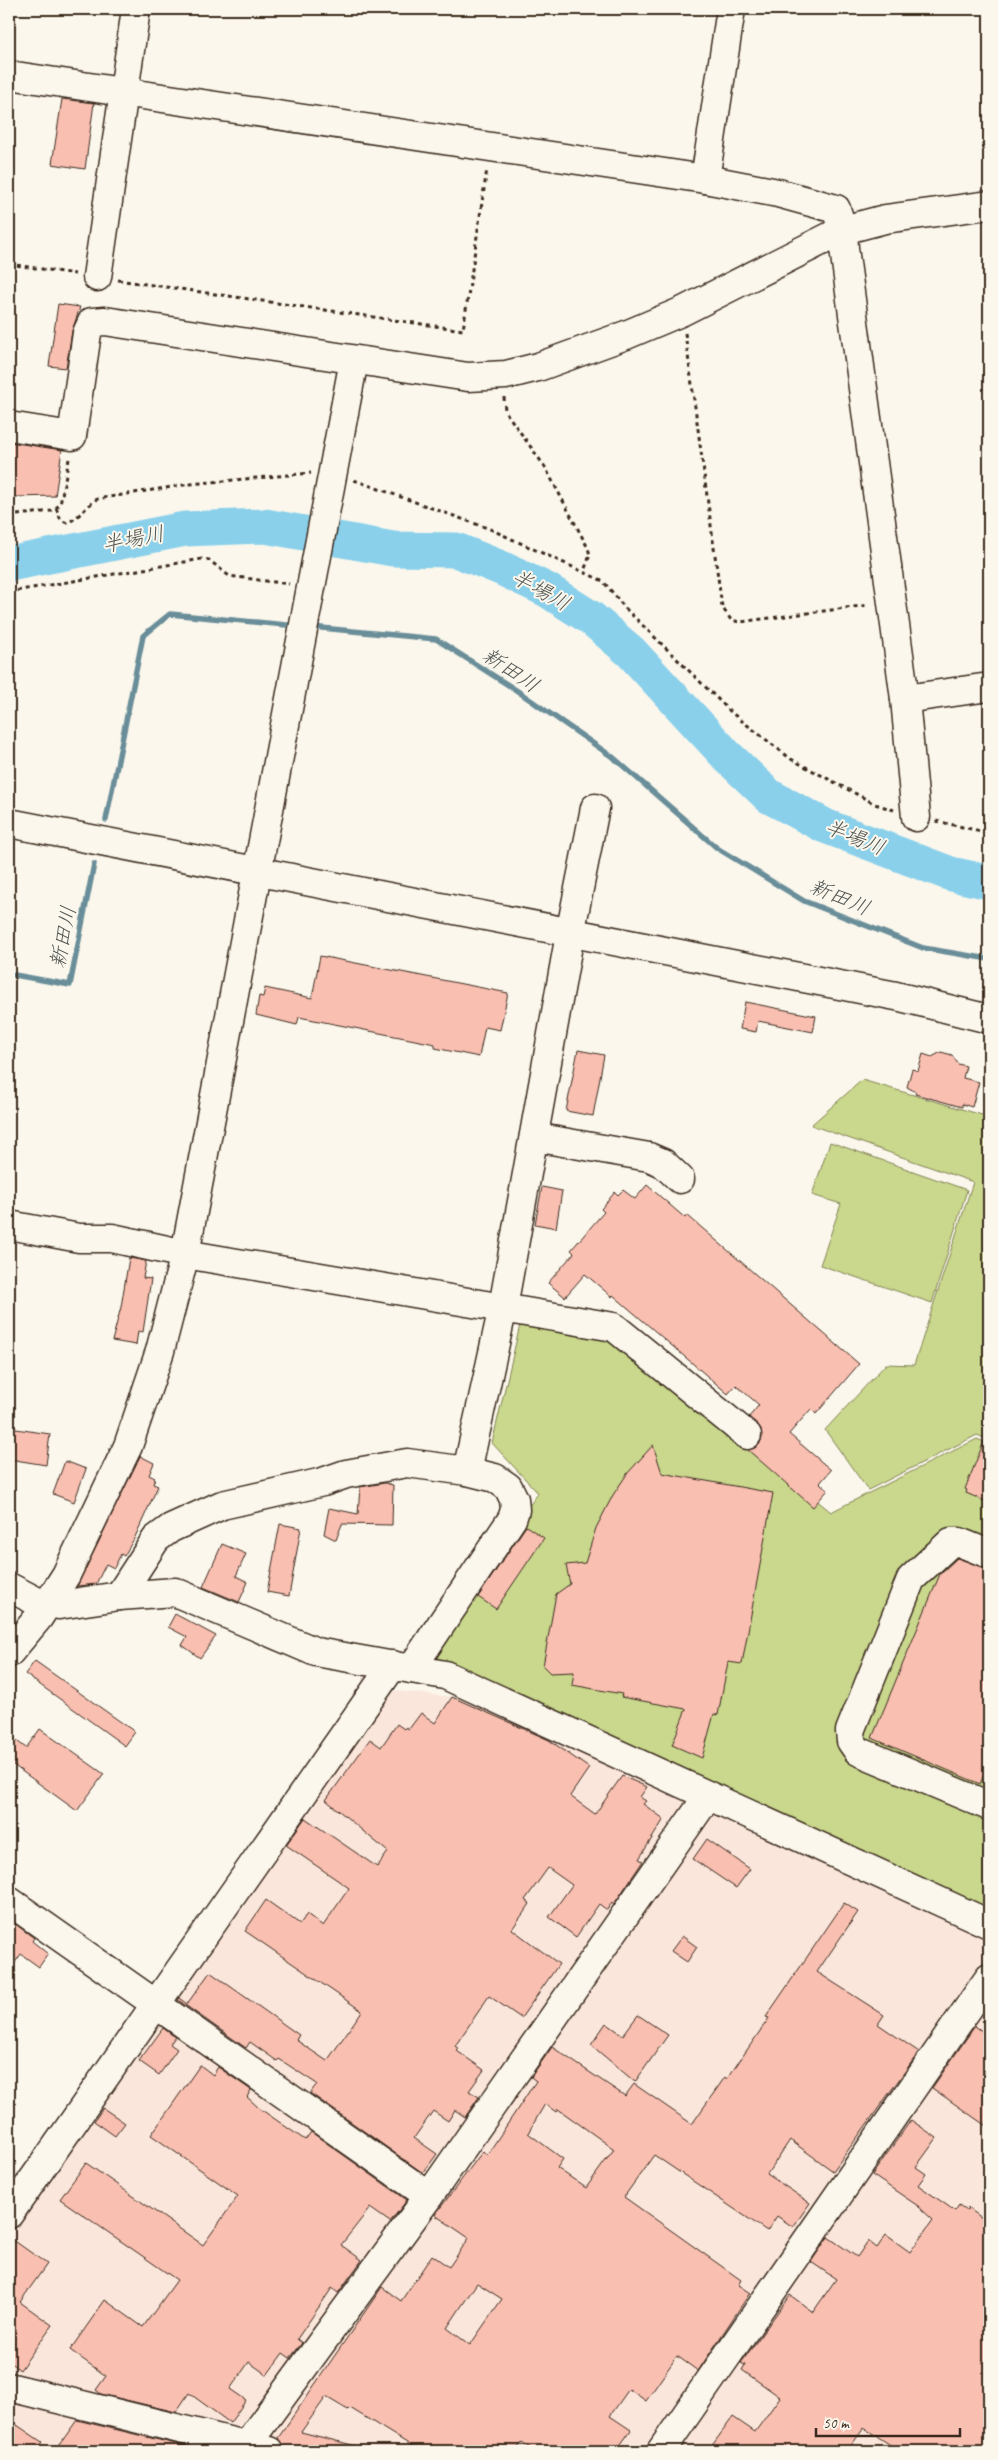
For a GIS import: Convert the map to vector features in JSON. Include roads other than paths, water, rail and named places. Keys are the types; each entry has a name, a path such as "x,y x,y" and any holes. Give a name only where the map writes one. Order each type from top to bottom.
{"street":[{"path":"98,277 136,9"},
{"path":"705,179 731,9"},
{"path":"9,74 705,179 821,204 836,209 843,230 905,699 916,816"},
{"path":"9,426 72,436 87,332 92,322 105,321 468,377 506,375 547,364 626,335 683,311 843,230 886,219 989,205"},
{"path":"9,1653 48,1604 66,1575 128,1446 160,1351 185,1254 354,360"},
{"path":"905,699 989,687"},
{"path":"467,1471 502,1307 595,808"},
{"path":"9,823 570,934 896,996 989,1019"},
{"path":"534,1137 649,1158 663,1164 680,1179"},
{"path":"9,1225 79,1238 112,1238 185,1254 614,1327 747,1436"},
{"path":"9,2214 155,2003 512,1519 514,1499 502,1481 467,1471 407,1463 346,1474 323,1482 222,1506 162,1534 119,1596"},
{"path":"988,1805 858,1751 851,1742 850,1731 911,1579 951,1542 959,1542 989,1554"},
{"path":"9,1587 36,1601 59,1605 119,1596 175,1592 316,1652 445,1675 989,1924"},
{"path":"9,2387 253,2449 708,1796"},
{"path":"9,1901 429,2196"},
{"path":"662,2451 989,1978"}],"waterway":[{"name":"半場川","path":"9,564 185,529 265,526 393,549 456,550 501,568 547,590 591,618 631,652 727,756 769,796 825,826 951,874 989,882"},
{"name":"新田川","path":"106,820 143,636 170,614 297,626"},
{"name":"新田川","path":"311,627 436,639 516,690 614,758 717,848 804,901 923,948 989,959"},
{"name":"新田川","path":"9,974 70,985 94,864"}]}
